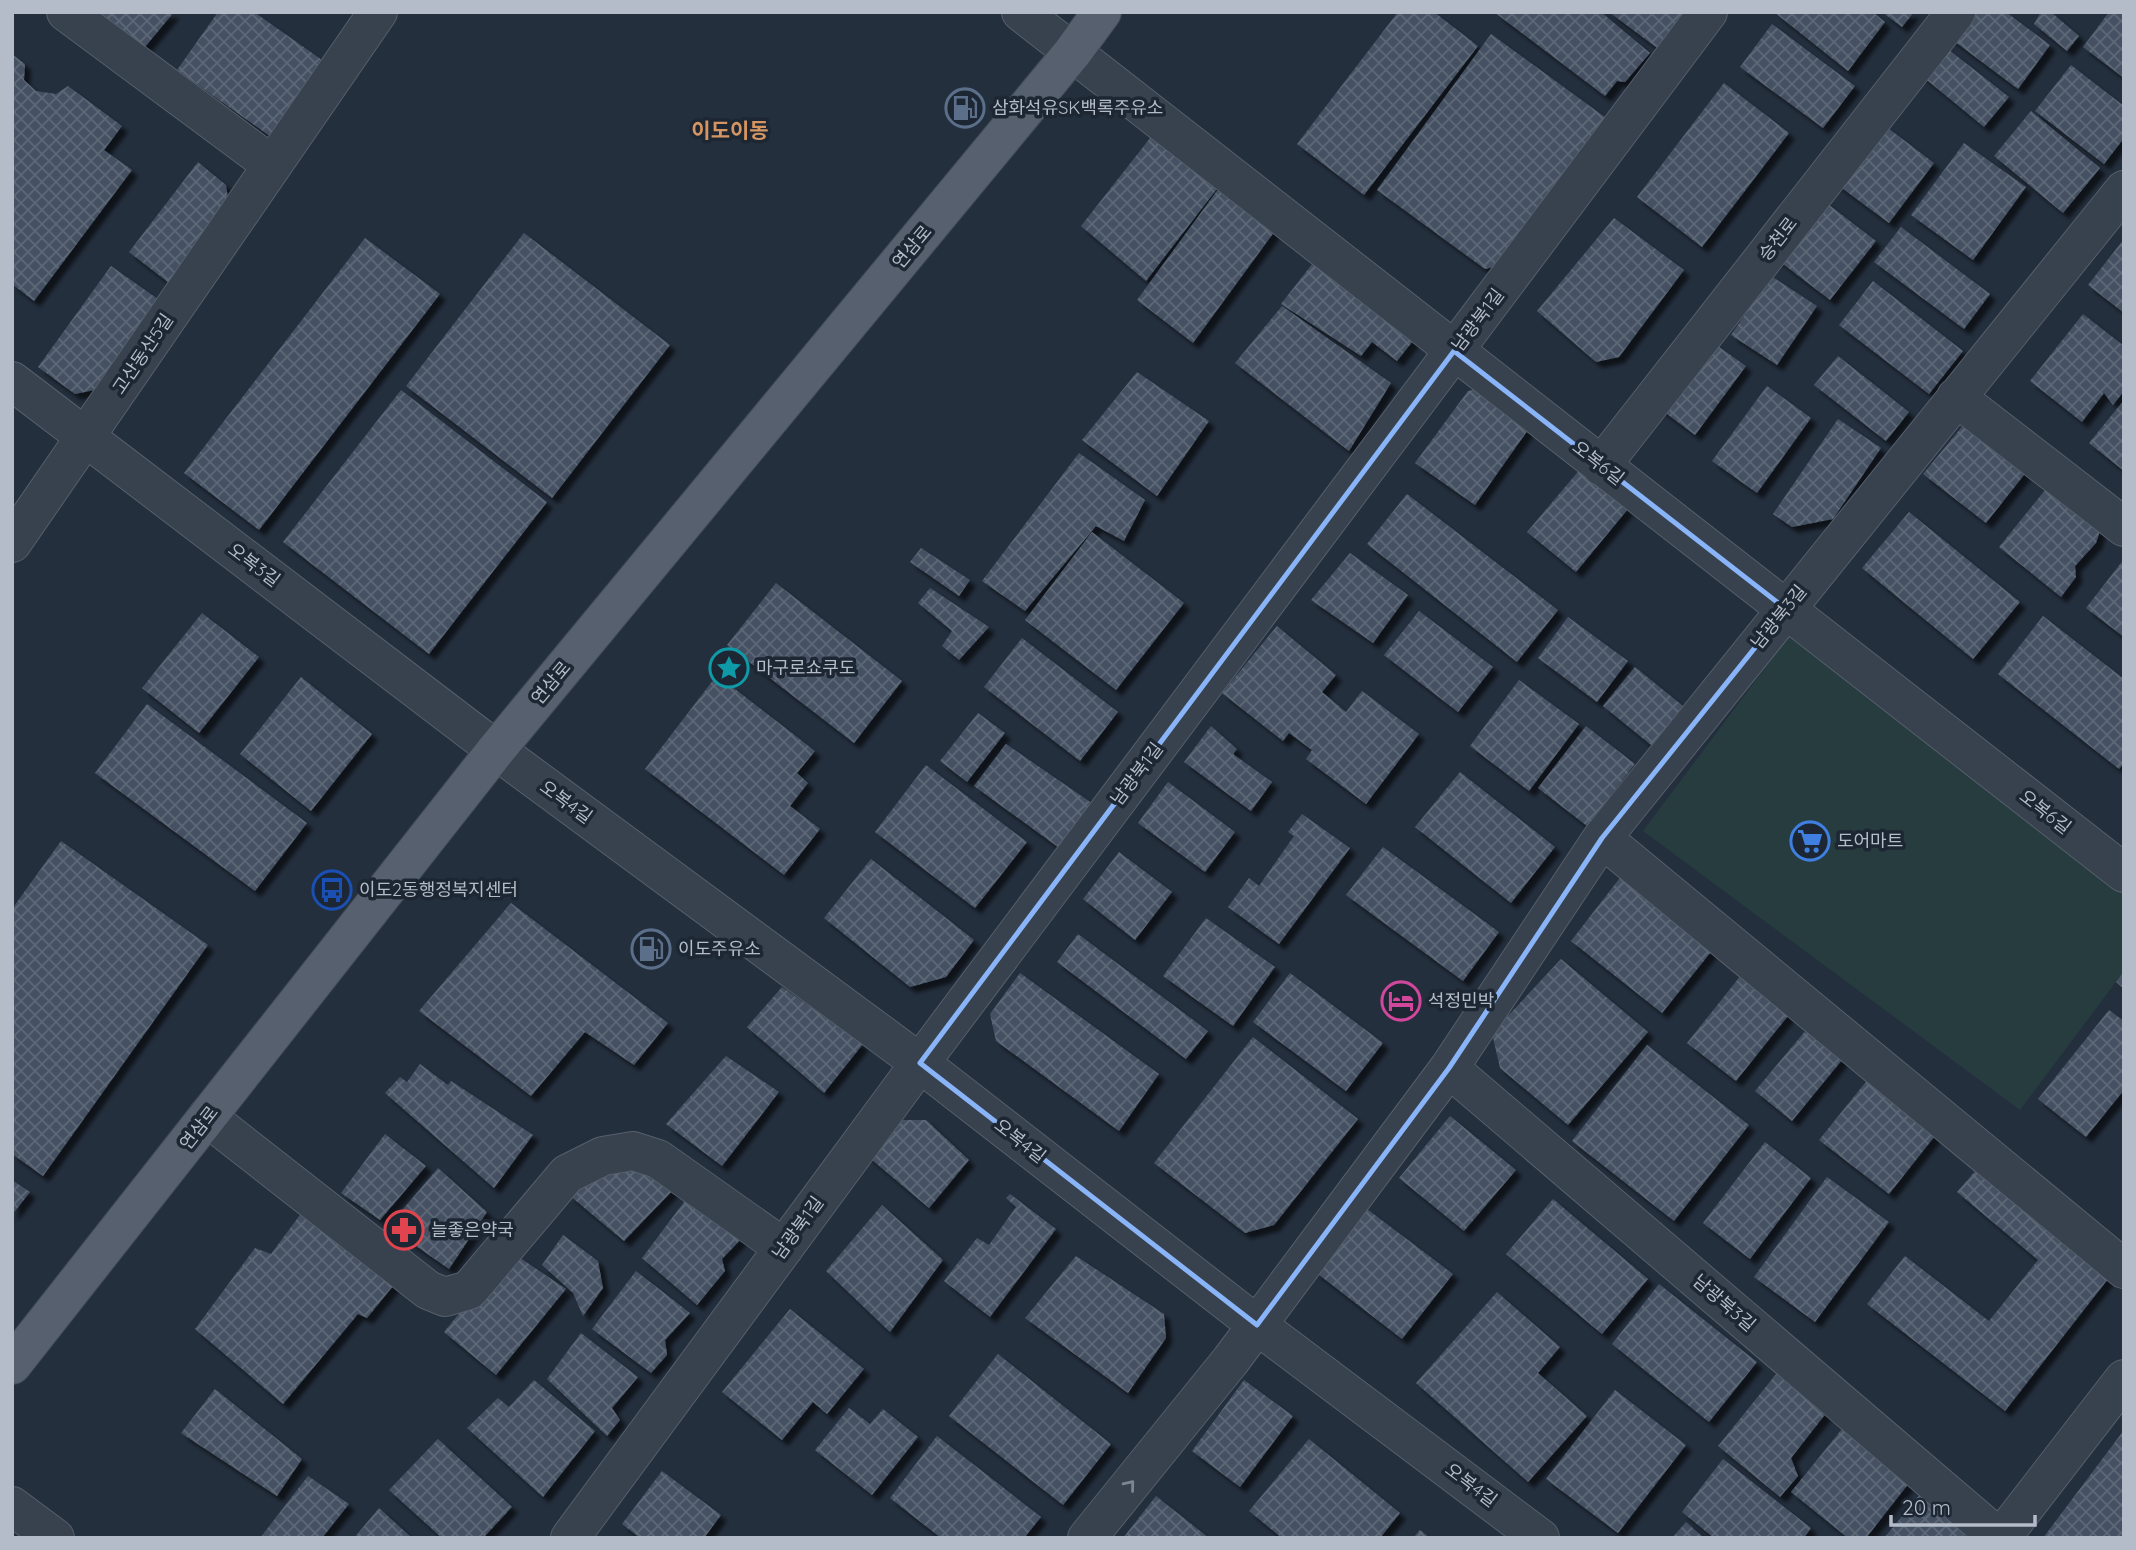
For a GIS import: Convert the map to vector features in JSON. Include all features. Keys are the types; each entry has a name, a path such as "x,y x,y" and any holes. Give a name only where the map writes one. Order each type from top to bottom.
{"main road":[{"name":"연삼로","path":"12,1365 496,750 1072,53 1102,12"}],"street":[{"path":"66,12 272,165"},
{"name":"고산동산5길","path":"12,543 379,12"},
{"name":"오복6길","path":"1021,12 2124,873"},
{"name":"남광북1길","path":"570,1538 920,1063 1708,12"},
{"name":"승천로","path":"1601,466 1956,12"},
{"name":"남광북3길","path":"1087,1538 1231,1360 1449,1068 1602,838 2123,191"},
{"name":"오복3길","path":"12,381 496,750"},
{"path":"1956,397 2124,527"},
{"name":"오복4길","path":"496,750 920,1063 1257,1325 1540,1538"},
{"path":"1602,838 2124,1269"},
{"name":"남광북3길","path":"1449,1068 2000,1538"},
{"path":"207,1117 428,1290 445,1297 469,1290 566,1174 603,1156 633,1151 658,1159 784,1248"},
{"path":"2000,1538 2124,1379"},
{"path":"12,1506 55,1538"}],"highlighted area":[{"path":"1454,351 1786,609 1602,838 1449,1068 1257,1325 920,1063"}],"green space":[{"path":"1789,636 2124,884 2124,971 2020,1110 1643,831"}],"building":[{"path":"91,12 174,12 140,53"},
{"path":"218,12 254,12 332,67 278,142 177,70"},
{"path":"1398,12 1434,12 1478,46 1364,195 1297,144"},
{"path":"1494,12 1601,12 1650,53 1625,82 1617,81 1605,96"},
{"path":"1609,12 1689,12 1660,50"},
{"path":"1774,12 1873,12 1885,22 1848,71"},
{"path":"1882,12 1914,12 1902,27"},
{"path":"1963,12 2006,12 2050,45 2018,89 1946,35"},
{"path":"2041,12 2051,12 2079,36 2067,51 2034,24"},
{"path":"2109,12 2124,12 2124,78 2083,47"},
{"path":"1772,24 1855,86 1823,128 1740,67"},
{"path":"1491,34 1613,123 1510,263 1485,269 1377,190"},
{"path":"1939,42 2009,97 1984,127 1916,71"},
{"path":"12,54 25,64 24,80 36,91 56,94 68,86 122,126 104,150 132,170 34,301 12,284"},
{"path":"2071,65 2124,106 2124,138 2104,164 2035,111"},
{"path":"1724,83 1789,133 1702,247 1637,197"},
{"path":"2031,111 2100,168 2063,213 1994,156"},
{"path":"1884,125 1934,163 1889,223 1831,180"},
{"path":"1158,128 1223,181 1146,281 1081,226"},
{"path":"1964,143 2026,187 1973,260 1911,215"},
{"path":"198,162 226,185 230,212 173,286 129,252"},
{"path":"1222,184 1280,224 1193,343 1137,300"},
{"path":"1820,198 1876,241 1830,300 1774,257"},
{"path":"1614,218 1684,270 1619,357 1596,362 1537,311"},
{"path":"1901,227 1990,294 1964,329 1874,262"},
{"path":"524,233 670,345 552,498 406,386"},
{"path":"365,238 440,294 259,530 184,473"},
{"path":"2124,239 2124,313 2088,285"},
{"path":"1320,254 1420,332 1397,361 1372,342 1361,356 1281,304"},
{"path":"111,266 165,304 104,388 75,394 38,367"},
{"path":"1771,276 1817,306 1777,365 1731,335"},
{"path":"1873,281 1963,351 1929,394 1839,325"},
{"path":"1282,306 1391,383 1349,451 1235,363"},
{"path":"2083,314 2124,346 2124,391 2113,405 2104,393 2082,422 2030,381"},
{"path":"1705,337 1746,366 1695,435 1655,405"},
{"path":"1838,356 1909,412 1886,441 1814,385"},
{"path":"1137,372 1209,421 1157,496 1082,440"},
{"path":"1491,386 1535,420 1475,505 1415,463 1468,391"},
{"path":"1767,386 1811,418 1757,493 1712,461"},
{"path":"401,390 547,502 429,654 283,542"},
{"path":"2124,400 2124,471 2089,443"},
{"path":"1970,417 2031,466 1986,523 1923,474"},
{"path":"1838,419 1881,448 1833,519 1792,527 1773,514"},
{"path":"1079,453 1145,500 1124,541 1096,526 1025,611 982,581"},
{"path":"1582,467 1628,509 1576,572 1527,532"},
{"path":"2050,484 2102,525 2096,543 2075,566 2076,577 2061,597 1999,547"},
{"path":"1407,494 1558,610 1517,662 1367,544"},
{"path":"1909,512 2020,602 1973,659 1862,568"},
{"path":"1092,532 1184,603 1116,690 1025,620"},
{"path":"921,548 970,580 959,596 910,562"},
{"path":"1350,553 1408,595 1373,643 1311,600"},
{"path":"2124,559 2124,637 2086,608"},
{"path":"776,583 902,681 854,743 727,645"},
{"path":"930,588 989,627 959,660 942,646 952,631 918,603"},
{"path":"1419,611 1493,667 1458,712 1384,655"},
{"path":"202,613 259,657 199,733 142,688"},
{"path":"2043,616 2124,679 2124,763 2119,769 1998,674"},
{"path":"1568,617 1628,661 1597,702 1538,658"},
{"path":"1277,626 1336,675 1322,692 1346,712 1362,691 1419,734 1366,804 1306,759 1312,750 1289,733 1283,741 1222,693"},
{"path":"1022,638 1118,712 1080,761 984,687"},
{"path":"1635,667 1688,710 1656,749 1603,706"},
{"path":"717,675 815,751 797,773 808,783 790,806 820,829 784,875 645,769"},
{"path":"301,677 372,734 311,811 240,754"},
{"path":"1519,680 1579,724 1529,791 1470,746"},
{"path":"147,704 307,823 255,891 95,773"},
{"path":"978,713 1005,733 967,782 940,761"},
{"path":"1211,726 1237,749 1233,754 1272,782 1251,811 1184,762"},
{"path":"1586,726 1635,764 1587,826 1538,788"},
{"path":"1006,744 1096,806 1062,850 974,786"},
{"path":"926,765 1027,842 975,908 875,832"},
{"path":"1460,772 1555,847 1511,903 1415,827"},
{"path":"1168,782 1235,832 1205,872 1138,823"},
{"path":"1302,814 1350,848 1279,944 1228,907 1249,878 1259,886 1294,836 1288,832"},
{"path":"61,841 208,945 43,1176 12,1154 12,909"},
{"path":"1383,847 1499,932 1463,981 1346,895"},
{"path":"1119,852 1172,892 1135,940 1083,899"},
{"path":"871,859 974,940 946,977 910,987 824,918"},
{"path":"1626,870 1718,943 1662,1013 1571,941"},
{"path":"511,903 668,1023 634,1065 585,1032 531,1096 419,1011"},
{"path":"1206,918 1275,967 1233,1026 1163,976"},
{"path":"1078,934 1208,1031 1186,1059 1057,962"},
{"path":"1561,959 1648,1032 1568,1125 1500,1068 1492,1033"},
{"path":"1746,969 1795,1007 1736,1081 1687,1043"},
{"path":"2124,971 2124,989 2116,982"},
{"path":"1020,973 1159,1074 1119,1131 996,1041 990,1014"},
{"path":"1290,973 1383,1043 1346,1091 1253,1022"},
{"path":"782,987 863,1044 824,1093 747,1027"},
{"path":"2109,1010 2124,1021 2124,1090 2086,1137 2038,1099"},
{"path":"1812,1023 1851,1049 1792,1121 1755,1091"},
{"path":"1253,1037 1358,1119 1274,1225 1245,1233 1154,1163"},
{"path":"1647,1045 1749,1125 1674,1221 1572,1141"},
{"path":"726,1056 779,1092 722,1166 666,1124"},
{"path":"420,1064 448,1085 451,1081 533,1135 494,1188 385,1093 400,1077 407,1082"},
{"path":"1873,1073 1942,1127 1889,1194 1819,1140"},
{"path":"1450,1116 1516,1170 1464,1231 1399,1178"},
{"path":"894,1120 926,1120 969,1160 929,1208 865,1154"},
{"path":"385,1134 426,1166 380,1220 341,1193"},
{"path":"1765,1142 1811,1178 1750,1259 1703,1223"},
{"path":"1984,1161 2115,1270 2005,1411 1867,1304 1905,1256 1989,1321 2038,1260 1957,1192"},
{"path":"642,1163 675,1188 624,1241 569,1195 590,1169"},
{"path":"438,1168 487,1212 449,1269 406,1239 399,1214"},
{"path":"1827,1177 1889,1222 1815,1322 1754,1277"},
{"path":"12,1180 30,1192 12,1215"},
{"path":"1010,1194 1056,1229 990,1317 944,1281 977,1238 989,1245 1016,1207 1006,1198"},
{"path":"687,1198 743,1237 722,1259 725,1271 697,1305 642,1258"},
{"path":"1553,1199 1648,1279 1602,1334 1506,1254"},
{"path":"882,1205 943,1260 890,1332 826,1271"},
{"path":"305,1208 402,1275 367,1318 358,1314 283,1404 195,1329 255,1248 271,1254"},
{"path":"1367,1209 1453,1274 1402,1339 1314,1271"},
{"path":"563,1235 598,1261 603,1288 583,1316 573,1293 542,1265"},
{"path":"510,1251 566,1289 496,1375 444,1332"},
{"path":"1076,1256 1164,1314 1166,1338 1128,1393 1025,1318"},
{"path":"636,1271 690,1313 665,1340 667,1355 651,1373 592,1329"},
{"path":"1659,1284 1757,1362 1709,1422 1612,1344"},
{"path":"1497,1292 1560,1347 1538,1373 1587,1416 1528,1482 1416,1383"},
{"path":"790,1309 864,1369 827,1414 813,1402 782,1440 722,1392"},
{"path":"581,1333 638,1377 612,1408 620,1420 607,1436 547,1379"},
{"path":"998,1354 1111,1444 1063,1505 949,1416"},
{"path":"1777,1373 1827,1412 1791,1458 1798,1476 1780,1497 1718,1446"},
{"path":"534,1380 595,1431 543,1497 467,1428 498,1398 509,1407"},
{"path":"1244,1380 1293,1416 1240,1487 1192,1451"},
{"path":"215,1389 302,1459 277,1496 181,1433"},
{"path":"1615,1390 1686,1445 1618,1533 1546,1479"},
{"path":"849,1408 870,1424 883,1409 918,1437 872,1495 815,1450"},
{"path":"1842,1429 1909,1483 1866,1538 1848,1538 1791,1492"},
{"path":"2124,1430 2124,1538 2043,1538"},
{"path":"937,1436 1041,1517 1024,1538 941,1538 890,1498"},
{"path":"438,1439 512,1507 483,1538 442,1538 389,1490"},
{"path":"1309,1439 1400,1513 1380,1538 1282,1538 1249,1511"},
{"path":"1723,1459 1811,1528 1804,1538 1714,1538 1682,1512"},
{"path":"662,1471 721,1515 704,1538 640,1538 622,1524"},
{"path":"308,1476 349,1504 322,1538 260,1538"},
{"path":"1921,1493 1967,1531 1963,1538 1884,1538"},
{"path":"1156,1496 1209,1538 1123,1538"},
{"path":"379,1508 412,1538 354,1538"},
{"path":"1686,1522 1704,1538 1672,1538"},
{"path":"1420,1530 1430,1538 1413,1538"}],"place":[{"name":"삼화석유SK백록주유소","path":"965,108"},
{"name":"마구로쇼쿠도","path":"729,668"},
{"name":"도어마트","path":"1810,841"},
{"name":"이도2동행정복지센터","path":"332,890"},
{"name":"이도주유소","path":"651,949"},
{"name":"석정민박","path":"1401,1001"},
{"name":"늘좋은약국","path":"404,1230"}],"district":[{"name":"이도이동","path":"730,131"}]}
